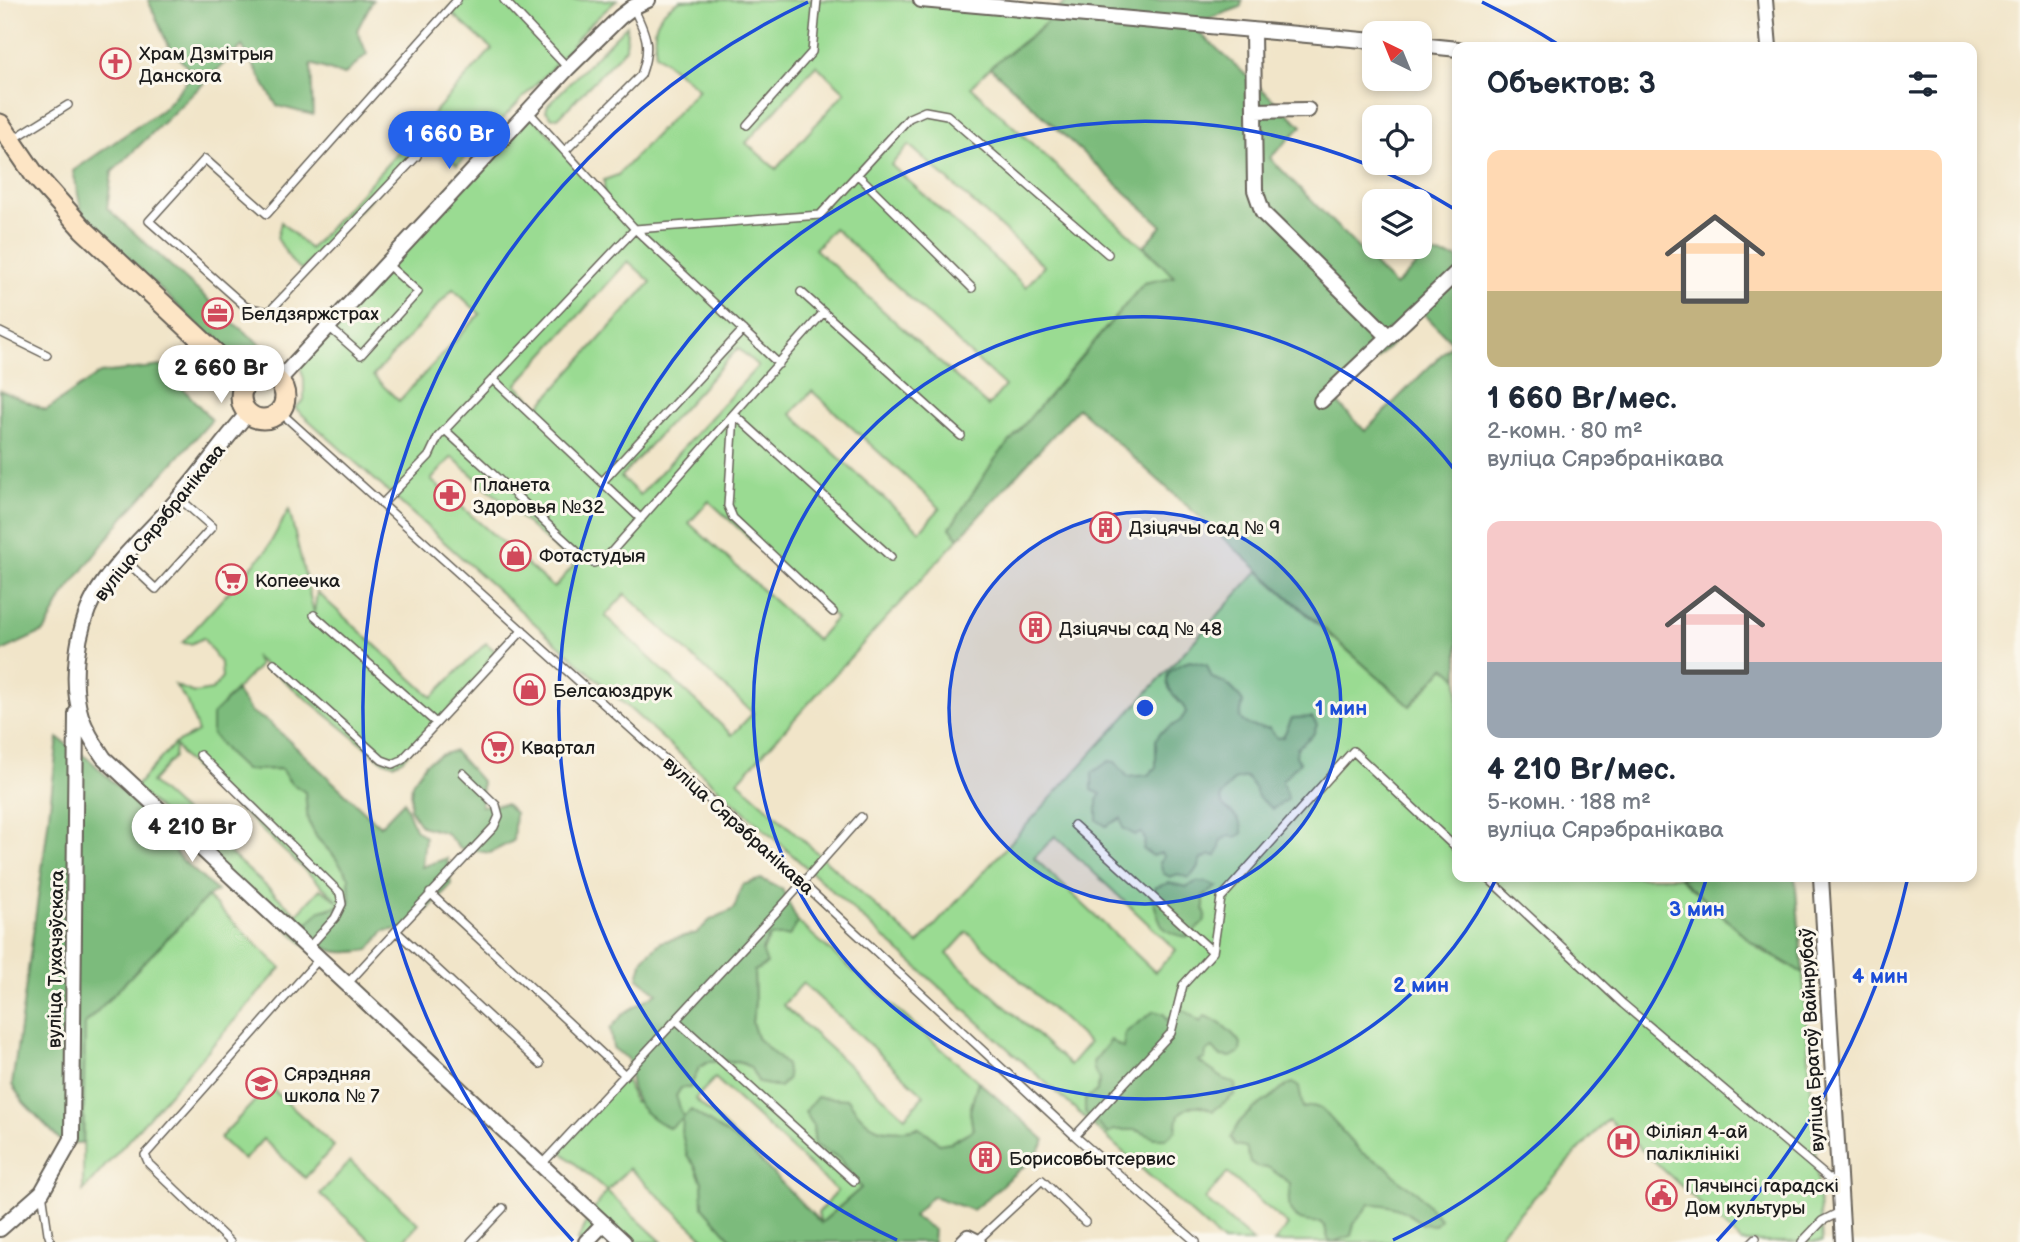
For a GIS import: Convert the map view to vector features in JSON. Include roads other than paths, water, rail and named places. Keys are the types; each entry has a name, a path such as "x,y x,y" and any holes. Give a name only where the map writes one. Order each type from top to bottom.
{"street":[{"path":"278,381 568,68 633,7 648,0"},
{"path":"921,0 1362,40"},
{"path":"1765,0 1769,42"},
{"path":"1253,30 1255,190 1263,213 1389,337"},
{"path":"1432,47 1452,49"},
{"path":"1254,111 1308,110"},
{"path":"6,132 34,174 83,229 246,382"},
{"path":"1321,401 1452,277"},
{"path":"265,375 278,381 285,399 279,411 261,419 248,413 241,402 242,388 246,382 252,377 265,375"},
{"name":"вуліца Сярэбранікава","path":"248,413 94,597 82,622 77,662 77,695 81,716 104,758 624,1242"},
{"name":"вуліца Тухачэўскага","path":"0,1229 42,1192 72,1139 77,662"},
{"name":"вуліца Братоў Вайнрубаў","path":"1821,882 1843,1242"},
{"path":"586,1242 604,1223"},
{"path":"963,1242 968,1237 978,1242"}],"lane":[{"path":"417,156 269,312 246,307 149,221 205,159 267,214 457,0"},
{"path":"504,0 568,68"},
{"path":"747,125 812,52 817,0"},
{"path":"565,151 641,75 647,59 647,36 633,7"},
{"path":"6,132 68,105"},
{"path":"528,111 635,229 779,364"},
{"path":"382,504 429,456 438,437 635,229 820,215 909,118 925,111 947,115 1108,254"},
{"path":"858,175 972,288"},
{"path":"329,327 361,355 418,292 388,265"},
{"path":"801,292 961,436"},
{"path":"445,430 584,558 594,563 606,558 824,313"},
{"path":"602,482 743,330"},
{"path":"0,332 47,355"},
{"path":"493,379 641,519"},
{"name":"вуліца Сярэбранікава","path":"279,411 802,883 1075,1136 1196,1242"},
{"path":"734,414 891,557"},
{"path":"734,414 728,506 733,518 741,529 833,612"},
{"path":"124,559 156,589 212,527 179,498"},
{"path":"314,615 436,723"},
{"path":"274,663 382,760 393,764 402,760 523,630"},
{"path":"1075,1136 1171,1033 1183,985 1213,952 1221,898 1353,751 1452,844"},
{"path":"200,755 340,893 342,904 335,918 308,948"},
{"path":"347,984 494,827 499,816 496,804 463,773"},
{"path":"541,1165 861,817"},
{"path":"1074,825 1213,952"},
{"path":"1492,882 1623,1004 1839,1187"},
{"path":"430,893 625,1075"},
{"path":"396,931 540,1064"},
{"path":"230,1242 149,1164 145,1154 319,959"},
{"path":"676,1020 854,1181"},
{"path":"978,1242 1042,1180 1086,1222"},
{"path":"42,1192 51,1242"},
{"path":"471,1242 503,1208"},
{"path":"1802,1242 1822,1221 1840,1212"}],"place":[{"name":"Храм Дзмітрыя Данскога","path":"116,64"},
{"name":"Белдзяржстрах","path":"218,313"},
{"name":"Планета Здоровья №32","path":"450,495"},
{"name":"Дзіцячы сад № 9","path":"1106,527"},
{"name":"Фотастудыя","path":"516,555"},
{"name":"Копеечка","path":"232,580"},
{"name":"Дзіцячы сад № 48","path":"1036,628"},
{"name":"Белсаюздрук","path":"530,690"},
{"name":"Квартал","path":"498,747"},
{"name":"Сярэдняя школа № 7","path":"261,1084"},
{"name":"Філіял 4-ай паліклінікі","path":"1623,1142"},
{"name":"Борисовбытсервис","path":"986,1158"},
{"name":"Пячынсі гарадскі Дом культуры","path":"1662,1196"}]}
